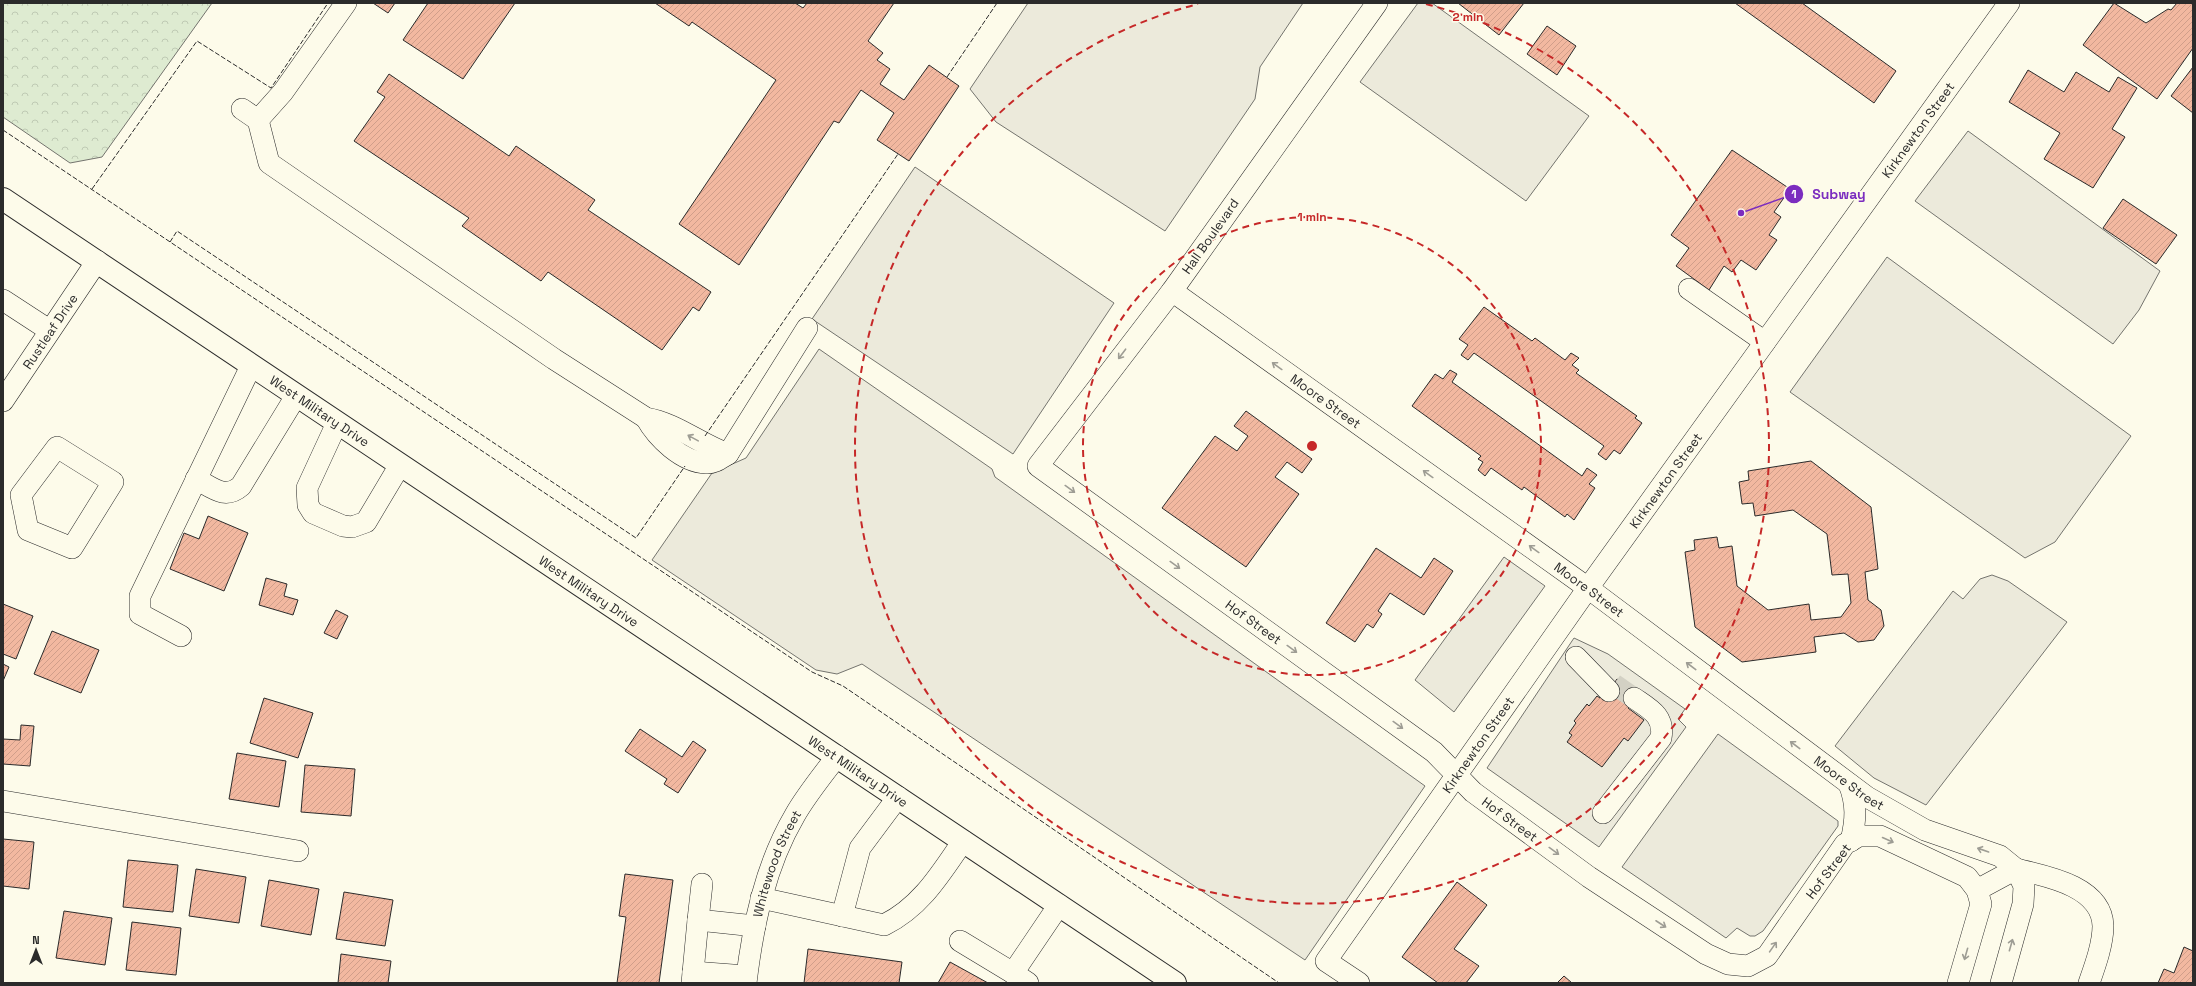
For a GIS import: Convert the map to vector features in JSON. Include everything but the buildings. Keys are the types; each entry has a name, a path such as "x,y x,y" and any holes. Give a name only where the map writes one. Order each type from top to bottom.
{"main road":[{"name":"West Military Drive","path":"3,199 1059,905 1163,980"}],"street":[{"path":"346,3 282,92 250,114 269,163 554,359 646,418 652,430 684,456 692,461 706,464 728,454 807,328"},
{"name":"Hall Boulevard","path":"1038,466 1172,291 1377,3"},
{"name":"Kirknewton Street","path":"1358,983 1326,961 1588,588 2009,3"},
{"name":"Rustleaf Drive","path":"3,401 49,330 97,261"},
{"path":"1688,289 1765,342"},
{"name":"Moore Street","path":"1172,291 1588,588 1867,797 1925,830 2000,856 2016,869"},
{"path":"3,300 49,330"},
{"path":"181,636 140,614 140,596 251,366"},
{"path":"196,479 223,493 234,493 241,486 296,396"},
{"path":"337,423 307,488 308,505 313,513 343,526 352,526 366,522 400,465"},
{"path":"57,447 113,482 72,548 28,530 12,494 57,447"},
{"name":"Hof Street","path":"1038,466 1434,752 1473,792 1589,877 1706,954 1728,964 1748,966 1767,956 1843,847 1860,836 1880,836 1967,877 1977,890"},
{"path":"1576,657 1612,687"},
{"path":"1600,811 1653,731 1652,723 1632,701"},
{"name":"Whitewood Street","path":"746,980 760,898 774,856 795,814 837,756"},
{"path":"1849,784 1854,799 1856,814 1851,841"},
{"path":"842,916 860,848 898,797"},
{"path":"3,801 298,851"},
{"path":"760,898 884,925 901,917 928,891 963,841"},
{"path":"2001,983 2023,904 2024,886 2016,869"},
{"path":"1958,983 1981,904 1977,890 2016,869 2051,877 2085,893 2097,907 2103,925 2101,942 2089,983"},
{"path":"702,884 693,978 746,980"},
{"path":"960,941 1020,978 1059,905"},
{"path":"698,920 755,926"}],"green space":[{"path":"3,3 212,3 102,157 70,163 3,117"}],"shaded area":[{"path":"1028,3 1303,3 1260,67 1255,99 1165,231 996,122 970,89"},
{"path":"1418,3 1432,3 1589,116 1526,201 1360,82"},
{"path":"1968,131 2160,271 2139,310 2113,344 1915,201"},
{"path":"915,167 1114,303 1013,454 812,319"},
{"path":"1887,257 2131,436 2055,542 2025,558 1790,392"},
{"path":"819,349 992,469 995,477 1425,786 1305,960 862,664 837,674 816,670 652,560 712,473 746,458"},
{"path":"1504,557 1545,586 1454,712 1415,680"},
{"path":"1992,575 2008,581 2067,622 1926,805 1874,778 1835,746 1953,591 1963,599 1980,579"},
{"path":"1574,638 1608,654 1685,709 1678,719 1686,727 1599,847 1487,768"},
{"path":"1718,734 1838,821 1838,826 1763,931 1755,936 1750,936 1737,928 1726,938 1622,867"}],"tunnel":[{"path":"1614,684 1634,698"}],"fence":[{"path":"92,189 197,41 271,88 328,3"},
{"path":"947,77 997,3"},
{"path":"3,130 812,672 843,686 1279,983"},
{"path":"705,436 898,154"},
{"path":"170,242 177,231 636,538 685,466"}],"place":[{"name":"Subway","path":"1741,213"}]}
